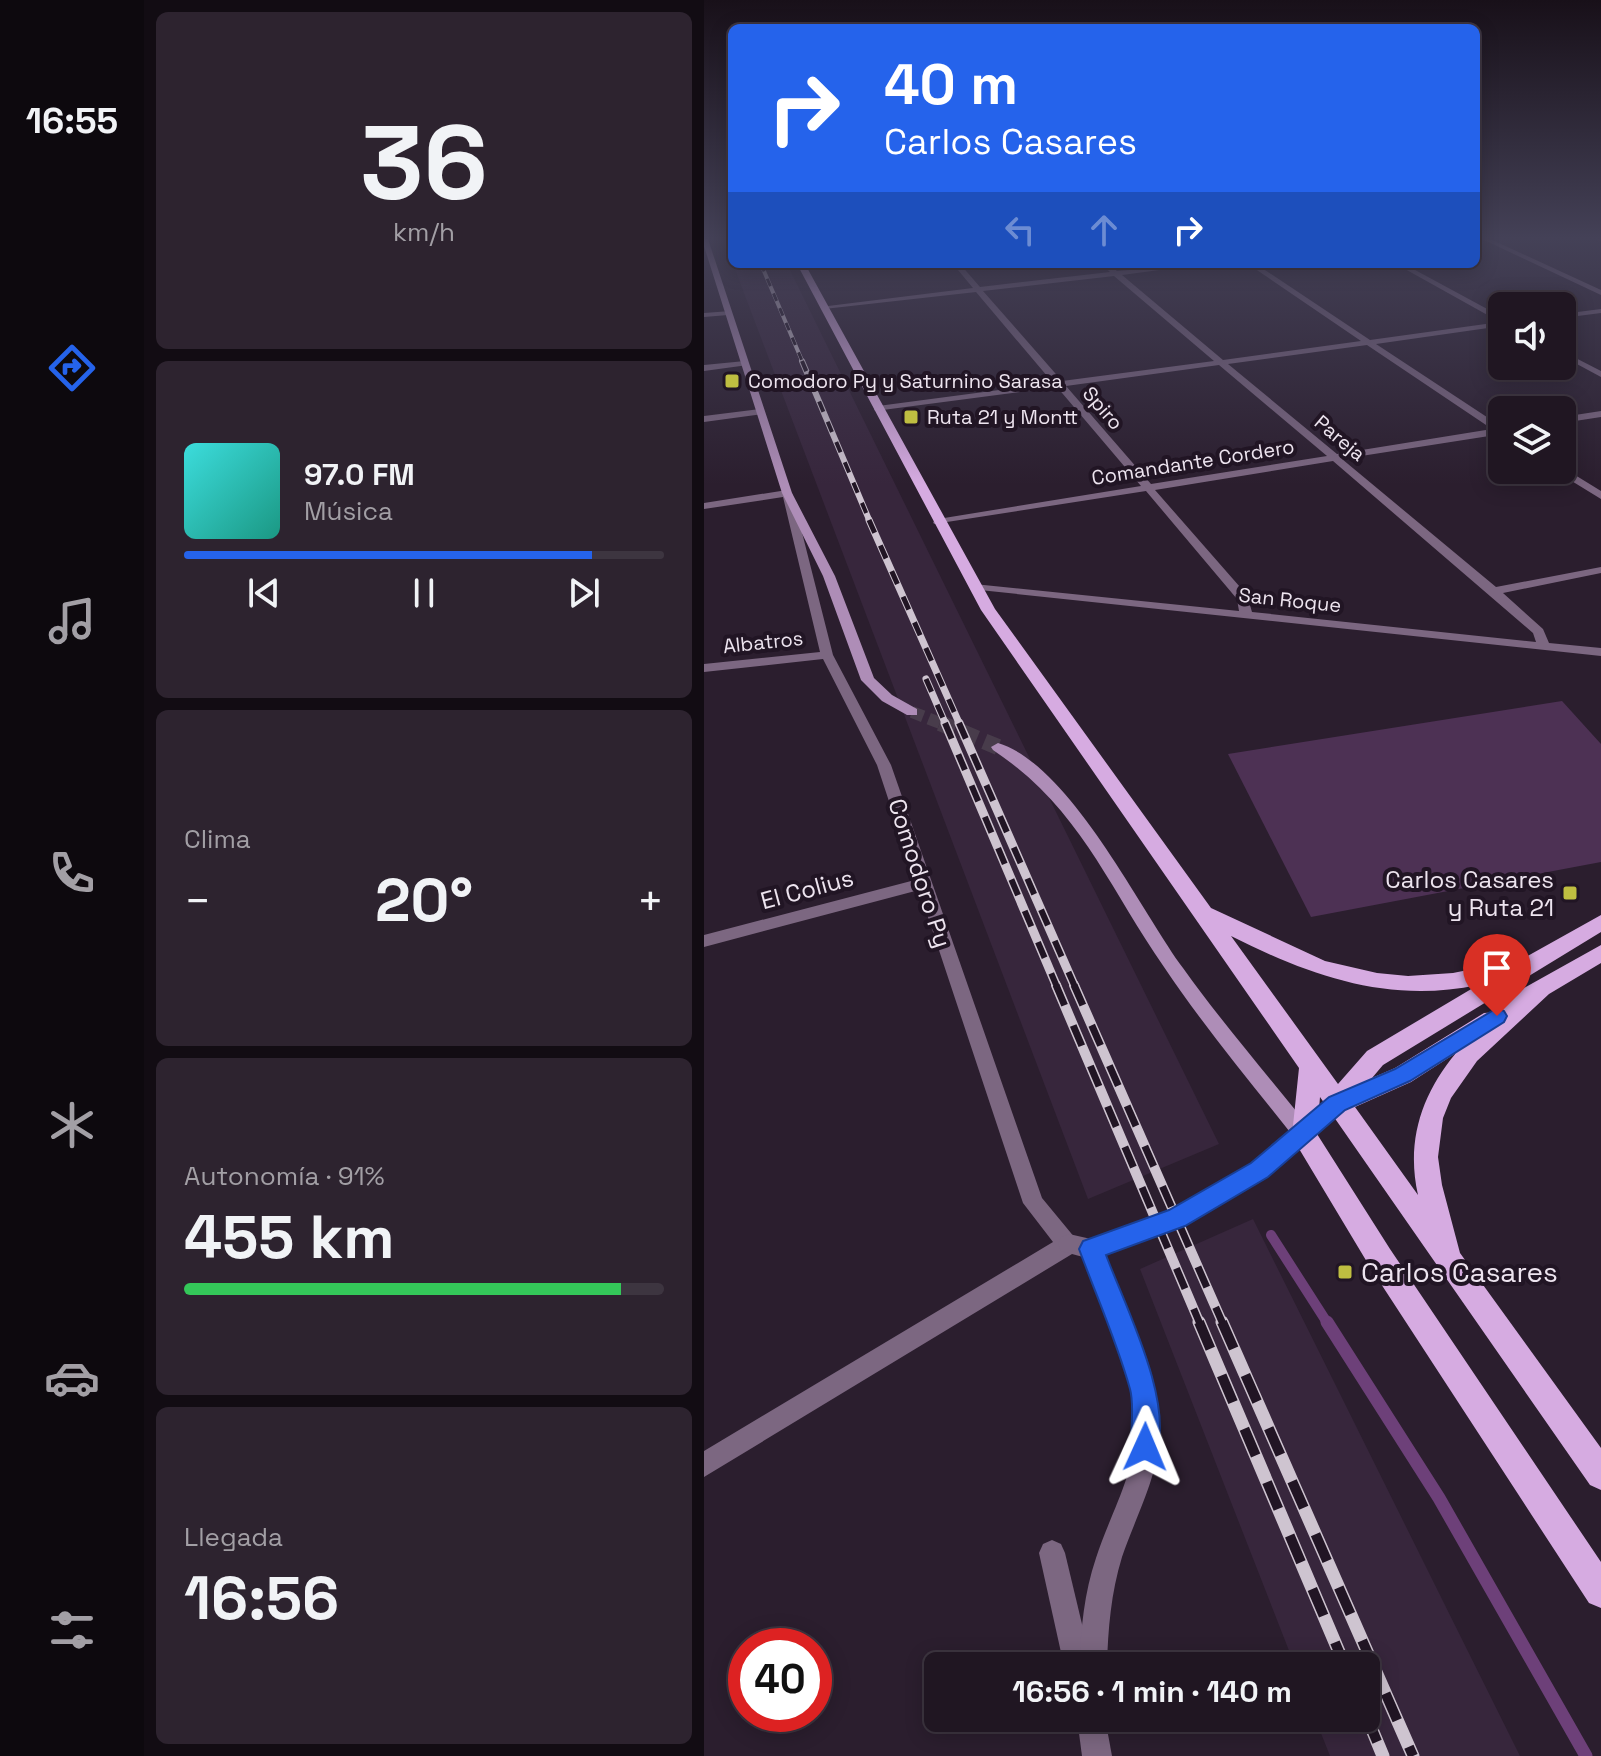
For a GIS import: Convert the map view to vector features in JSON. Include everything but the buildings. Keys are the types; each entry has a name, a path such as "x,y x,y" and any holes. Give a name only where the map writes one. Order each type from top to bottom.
{"main road":[{"name":"Comodoro Py","path":"731,321 787,493 829,576 868,680 887,698 912,712"},
{"path":"831,321 974,587 1037,683 1601,1474"},
{"path":"998,747 1027,763 1075,814 1162,952 1304,1135 1380,1258 1601,1591"},
{"path":"1199,910 1310,966 1391,985 1538,976 1601,953"},
{"path":"1304,1135 1337,1103 1403,1075 1538,976 1601,922"},
{"path":"1452,1266 1427,1167 1426,1144 1433,1112 1443,1088 1458,1065 1538,976"},
{"path":"1304,1135 1311,1067"}],"street":[{"name":"Spiro","path":"1005,321 1243,598 1246,615"},
{"name":"Pareja","path":"1171,321 1494,591 1539,632 1544,646"},
{"path":"1337,321 1488,421"},
{"path":"878,409 1488,324"},
{"path":"1576,361 1601,374"},
{"path":"704,368 745,363"},
{"path":"704,419 760,412"},
{"path":"1576,418 1601,414"},
{"name":"Comandante Cordero","path":"938,522 1488,432"},
{"path":"1576,480 1601,496"},
{"path":"704,506 787,493"},
{"name":"Comodoro Py","path":"787,493 827,655 884,765 1033,1203 1080,1246 1144,1391 1148,1424 1143,1469 1104,1574 1093,1652"},
{"path":"1494,591 1601,570"},
{"name":"San Roque","path":"974,587 1601,652"},
{"name":"Albatros","path":"704,668 827,655"},
{"name":"El Colius","path":"704,941 922,884"},
{"path":"704,1465 1080,1246 1177,1218 1260,1170 1304,1135"},
{"path":"1052,1553 1075,1652"},
{"path":"1092,1732 1097,1756"}],"shaded area":[{"path":"755,321 815,321 1219,1144 1088,1199"},
{"path":"1562,701 1601,744 1601,862 1311,917 1228,754"},
{"path":"1253,1219 1520,1756 1330,1756 1321,1732 1380,1732 1380,1652 1290,1652 1140,1269"}],"waterway":[{"path":"1271,1235 1328,1324"},
{"path":"1327,1322 1439,1498 1586,1756"}],"tunnel":[{"path":"912,712 942,724"},
{"path":"942,724 998,747"}],"railway":[{"path":"785,321 803,363"},
{"path":"802,361 870,522"},
{"path":"869,520 960,725"},
{"path":"926,679 946,725"},
{"path":"945,723 1057,987"},
{"path":"959,723 1075,987"},
{"path":"1056,985 1200,1324"},
{"path":"1074,985 1223,1324"},
{"path":"1199,1322 1339,1652"},
{"path":"1222,1322 1413,1756"},
{"path":"1373,1732 1383,1756"}],"place":[{"name":"Comodoro Py y Saturnino Sarasa","path":"732,381"},
{"name":"Ruta 21 y Montt","path":"911,417"},
{"name":"Carlos Casares y Ruta 21","path":"1570,893"},
{"name":"Carlos Casares","path":"1345,1272"}],"route":[{"path":"1145,1447 1148,1424 1144,1391 1091,1249 1177,1218 1260,1170 1304,1135 1337,1103 1403,1075 1497,1016"}]}
